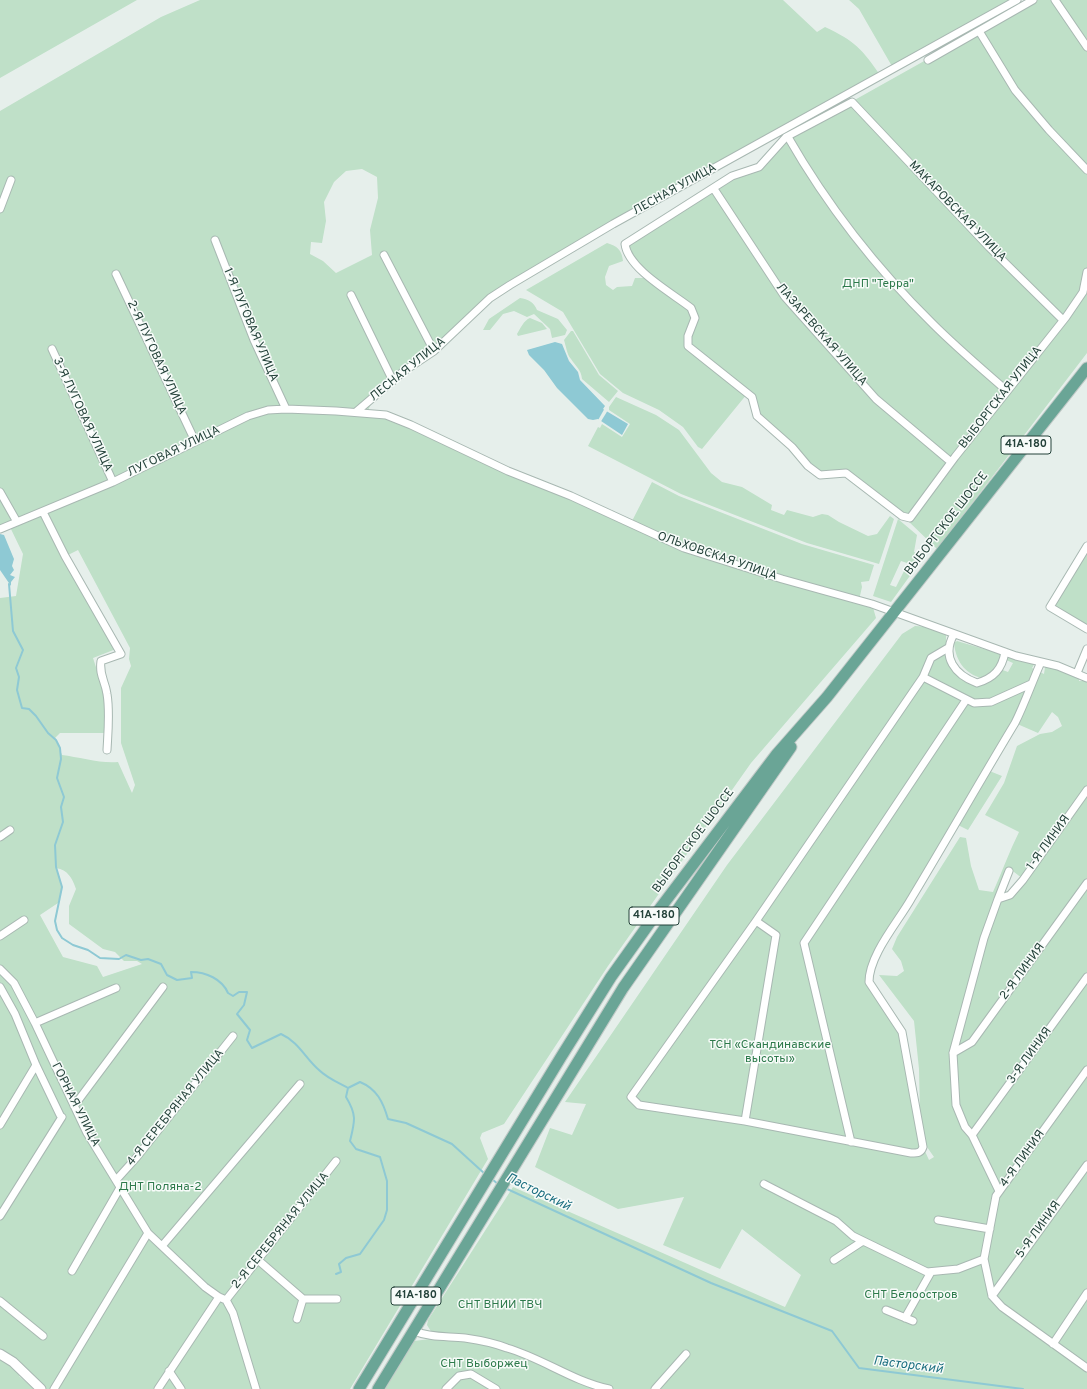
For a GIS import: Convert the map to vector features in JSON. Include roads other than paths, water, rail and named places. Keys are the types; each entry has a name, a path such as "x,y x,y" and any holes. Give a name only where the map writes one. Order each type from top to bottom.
{"main road":[{"name":"ВЫБОРГСКОЕ ШОССЕ","path":"359,1389 611,977 661,907 772,761 827,697 1087,368"},
{"name":"ВЫБОРГСКОЕ ШОССЕ","path":"414,1331 517,1160 624,988 827,697"},
{"name":"41А-180","path":"378,1389 414,1331"}],"street":[{"name":"ЛЕСНАЯ УЛИЦА","path":"356,412 393,381 434,351 490,298 510,285 613,224 1017,0"},
{"path":"928,60 1033,0"},
{"path":"1055,0 1087,47"},
{"path":"979,31 1015,90 1049,130 1087,170"},
{"name":"МАКАРОВСКАЯ УЛИЦА","path":"788,137 852,102 989,247 1063,320"},
{"path":"714,189 732,176 759,167 788,137 807,170 886,274 933,324 1007,391"},
{"path":"0,209 10,180"},
{"name":"ВЫБОРГСКАЯ УЛИЦА","path":"714,189 625,244 627,253 636,267 691,308 695,318 688,336 688,346 752,397 757,416 792,447 808,466 820,475 846,473 902,516 910,518 917,512 951,462 1063,320 1083,292 1087,272"},
{"name":"ЛАЗАРЕВСКАЯ УЛИЦА","path":"714,189 785,297 876,399 951,462"},
{"name":"1-Я ЛУГОВАЯ УЛИЦА","path":"215,240 254,340 286,409"},
{"path":"384,255 434,351"},
{"name":"2-Я ЛУГОВАЯ УЛИЦА","path":"116,274 195,441"},
{"path":"350,295 393,381"},
{"name":"3-Я ЛУГОВАЯ УЛИЦА","path":"52,348 112,482"},
{"name":"ЛУГОВАЯ УЛИЦА","path":"0,529 112,482 248,416 268,410 286,409 356,412"},
{"name":"ОЛЬХОВСКАЯ УЛИЦА","path":"356,412 386,416 411,425 474,456 571,496 684,548 894,612 1004,652 1077,673 1087,678"},
{"path":"0,492 17,522"},
{"path":"43,512 65,556 121,654 101,661 101,676 107,692 109,718 107,750"},
{"path":"1087,546 1050,607 1087,629"},
{"path":"954,634 948,648 951,661 960,674 977,683 988,680 996,674 1003,661 1004,652"},
{"path":"948,648 931,658 923,677 756,921 631,1097 639,1105 745,1120 851,1142 918,1153 924,1147 902,1032 869,982 869,974 881,947 912,898 1015,723 1041,662"},
{"path":"1077,673 1087,649"},
{"path":"923,677 974,703 991,702 1031,684"},
{"path":"851,1142 804,943 966,700"},
{"name":"1-Я ЛИНИЯ","path":"998,899 1010,895 1087,790"},
{"path":"0,837 10,830"},
{"path":"999,1191 972,1135 965,1127 956,1106 953,1053 984,938 1009,871"},
{"name":"2-Я ЛИНИЯ","path":"953,1053 972,1042 1087,883"},
{"path":"0,936 24,920"},
{"path":"745,1120 776,935 756,921"},
{"name":"ГОРНАЯ УЛИЦА","path":"0,969 14,983 35,1023 88,1134 117,1179 148,1233 205,1287 218,1297 226,1300"},
{"name":"3-Я ЛИНИЯ","path":"972,1135 1087,977"},
{"path":"0,987 15,1014 36,1066 61,1116 0,1216"},
{"path":"74,1106 163,987"},
{"path":"35,1023 116,988"},
{"name":"4-Я СЕРЕБРЯНАЯ УЛИЦА","path":"117,1179 136,1158 234,1036"},
{"path":"0,1125 36,1066"},
{"name":"4-Я ЛИНИЯ","path":"984,1259 996,1196 1087,1070"},
{"path":"162,1246 300,1084"},
{"name":"2-Я СЕРЕБРЯНАЯ УЛИЦА","path":"226,1300 336,1161"},
{"name":"5-Я ЛИНИЯ","path":"992,1296 1087,1165"},
{"path":"764,1184 836,1221 853,1236 927,1272 958,1269 984,1259 992,1296 1002,1307 1087,1368"},
{"path":"72,1271 121,1186"},
{"path":"938,1220 990,1229"},
{"path":"54,1389 148,1233"},
{"path":"834,1260 863,1240"},
{"path":"258,1260 303,1299 338,1299"},
{"path":"905,1318 931,1272"},
{"path":"1053,1344 1087,1293"},
{"path":"158,1389 218,1297"},
{"path":"297,1319 303,1299"},
{"path":"226,1300 233,1313 256,1389"},
{"path":"0,1301 43,1336"},
{"path":"886,1310 913,1322"},
{"path":"414,1331 425,1335 466,1338 508,1348 531,1356 562,1372 609,1389"},
{"path":"0,1354 13,1362 40,1389"},
{"path":"655,1389 686,1354"},
{"path":"169,1371 181,1389"},
{"path":"446,1389 459,1376 471,1374 496,1389"}],"water":[{"path":"555,342 562,344 569,361 578,372 580,380 605,406 603,409 628,424 622,435 598,419 588,419 557,388 544,370 529,355 527,350"},
{"path":"0,534 4,535 14,559 12,566 14,570 10,575 15,577 11,582 11,586 0,570"}],"waterway":[{"name":"Пасторский","path":"9,584 13,631 23,650 16,668 19,677 17,690 22,708 29,709 36,716 48,733 56,740 60,748 61,759 57,778 64,797 61,807 63,822 55,845 56,867 62,887 55,921 57,930 62,938 73,945 88,950 100,958 119,959 126,955 141,960 148,959 161,964 167,975 177,980 192,978 191,972 197,972 218,980 228,993 233,996 239,992 247,992 244,1005 237,1014 250,1030 247,1040 252,1048 281,1034 287,1037 293,1041 314,1065 329,1078 348,1088 360,1082 371,1088 384,1107 388,1119 406,1123 452,1144 485,1174"},
{"path":"336,1274 341,1272 339,1264 346,1258 360,1254 384,1220 387,1210 387,1181 380,1157 356,1149 350,1141 354,1118 350,1103 346,1097 348,1088"},
{"name":"Пасторский","path":"492,1179 499,1185"},
{"name":"Пасторский","path":"505,1188 711,1283 832,1331 859,1368 1023,1389"}],"park label":[{"name":"ДНП \"Терра\"","path":"878,285"},
{"name":"ТСН «Скандинавские высоты»","path":"770,1053"},
{"name":"ДНТ Поляна-2","path":"160,1188"},
{"name":"СНТ Белоостров","path":"911,1296"},
{"name":"СНТ ВНИИ ТВЧ","path":"500,1306"},
{"name":"СНТ Выборжец","path":"484,1365"}]}
